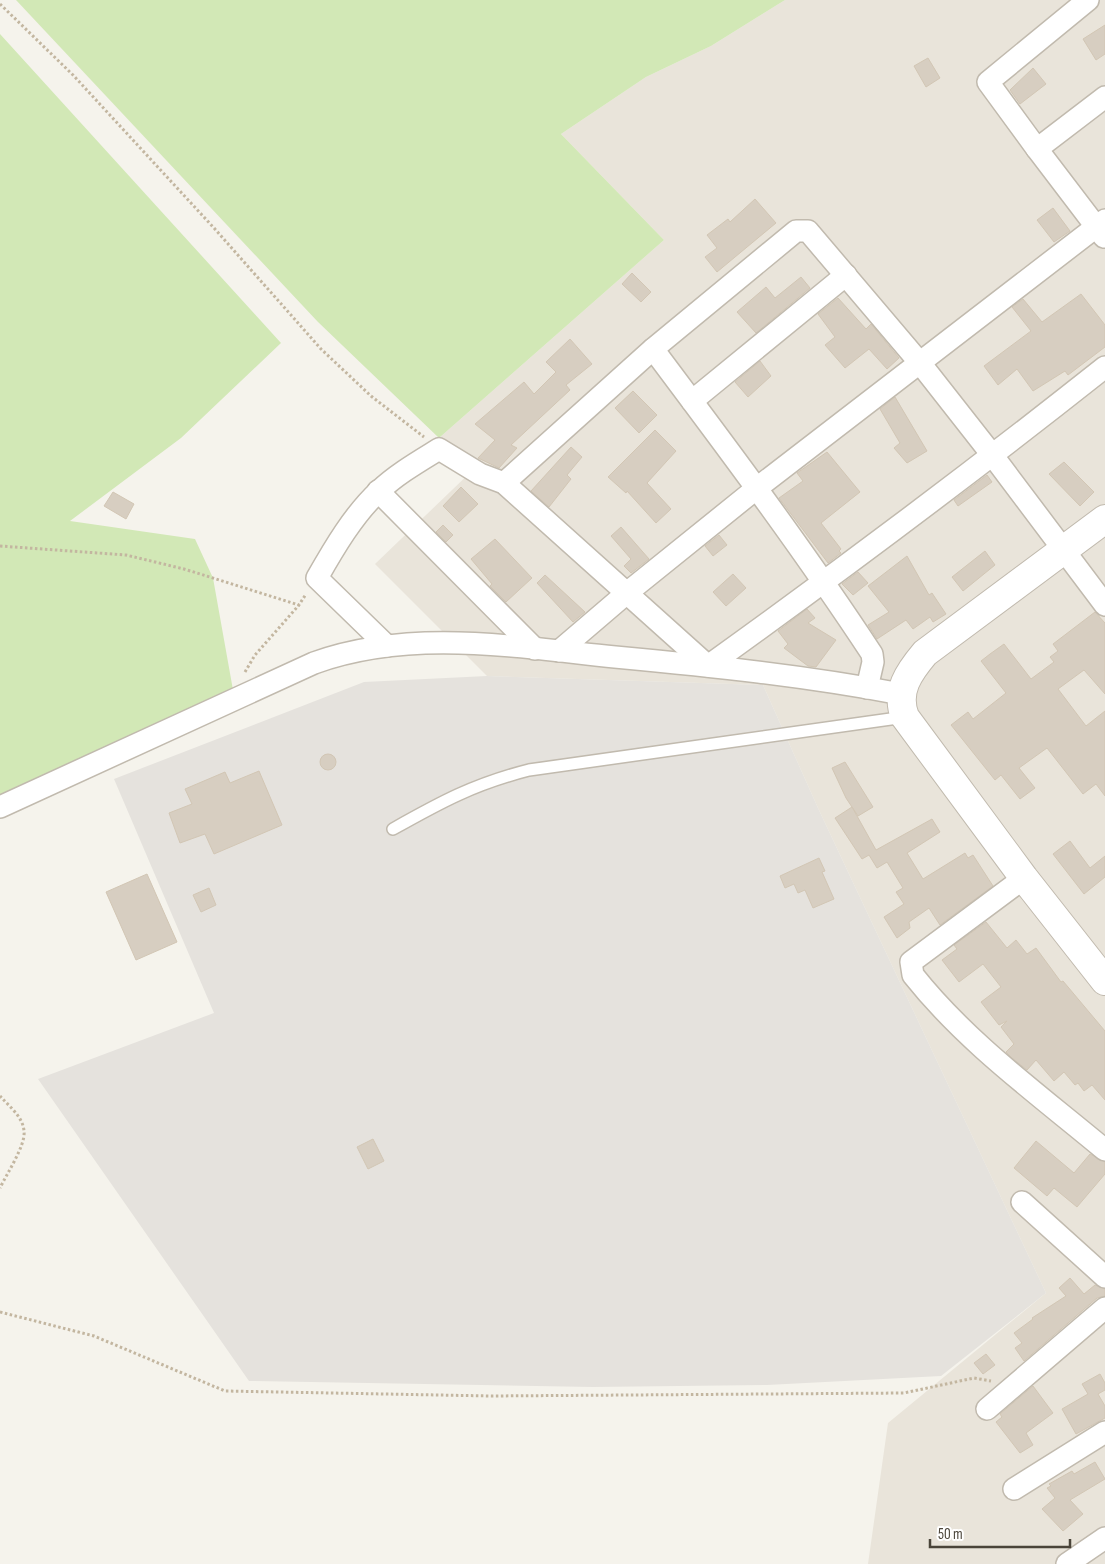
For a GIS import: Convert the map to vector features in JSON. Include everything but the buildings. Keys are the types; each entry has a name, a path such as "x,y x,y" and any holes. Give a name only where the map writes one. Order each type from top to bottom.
{"street":[{"path":"559,651 628,592 757,488 920,363 1102,229 1037,149 988,82 1088,0"},
{"path":"1037,149 1105,97"},
{"path":"504,483 653,349 796,230 808,231 920,363 993,456 1105,605"},
{"path":"692,401 846,275"},
{"path":"653,349 825,582 873,658 867,688"},
{"path":"708,666 825,582 993,456 1105,367"},
{"path":"387,646 316,578 357,516 378,491 405,470 439,449 480,474 504,483 628,592 708,666"},
{"path":"378,491 535,649"},
{"path":"903,706 908,672 925,653 1105,519"},
{"path":"0,807 155,737 228,701 331,657 387,646 468,643 708,666 867,688 903,706 1024,878 1105,981"},
{"path":"1024,878 912,962 912,975 939,1007 966,1034 1105,1150"},
{"path":"1022,1202 1105,1278"},
{"path":"987,1409 1105,1308"},
{"path":"1014,1488 1105,1432"},
{"path":"1066,1564 1105,1538"}],"lane":[{"path":"392,830 441,801 471,787 528,770 903,706"}],"path":[{"path":"0,4 73,75 214,228 321,349 371,396 439,449"},
{"path":"0,546 126,555 184,569 298,605"},
{"path":"228,701 255,655 298,605 316,578"},
{"path":"0,1096 17,1114 25,1131 21,1146 0,1188"},
{"path":"0,1312 94,1336 224,1391 491,1396 904,1393 974,1378 1015,1384"}],"shaded area":[{"path":"785,0 1105,0 1105,1564 868,1564 888,1423 1046,1293 818,808 763,685 487,676 375,564 477,466 439,438 664,240 561,134 646,77 711,46"},
{"path":"487,676 763,685 818,808 1046,1293 941,1376 767,1385 593,1387 249,1381 38,1079 214,1013 114,779 364,682"}],"green space":[{"path":"16,0 785,0 711,46 646,77 561,134 664,240 439,438 318,322"},
{"path":"0,34 281,343 181,438 70,521 195,539 213,578 233,690 0,796"}]}
